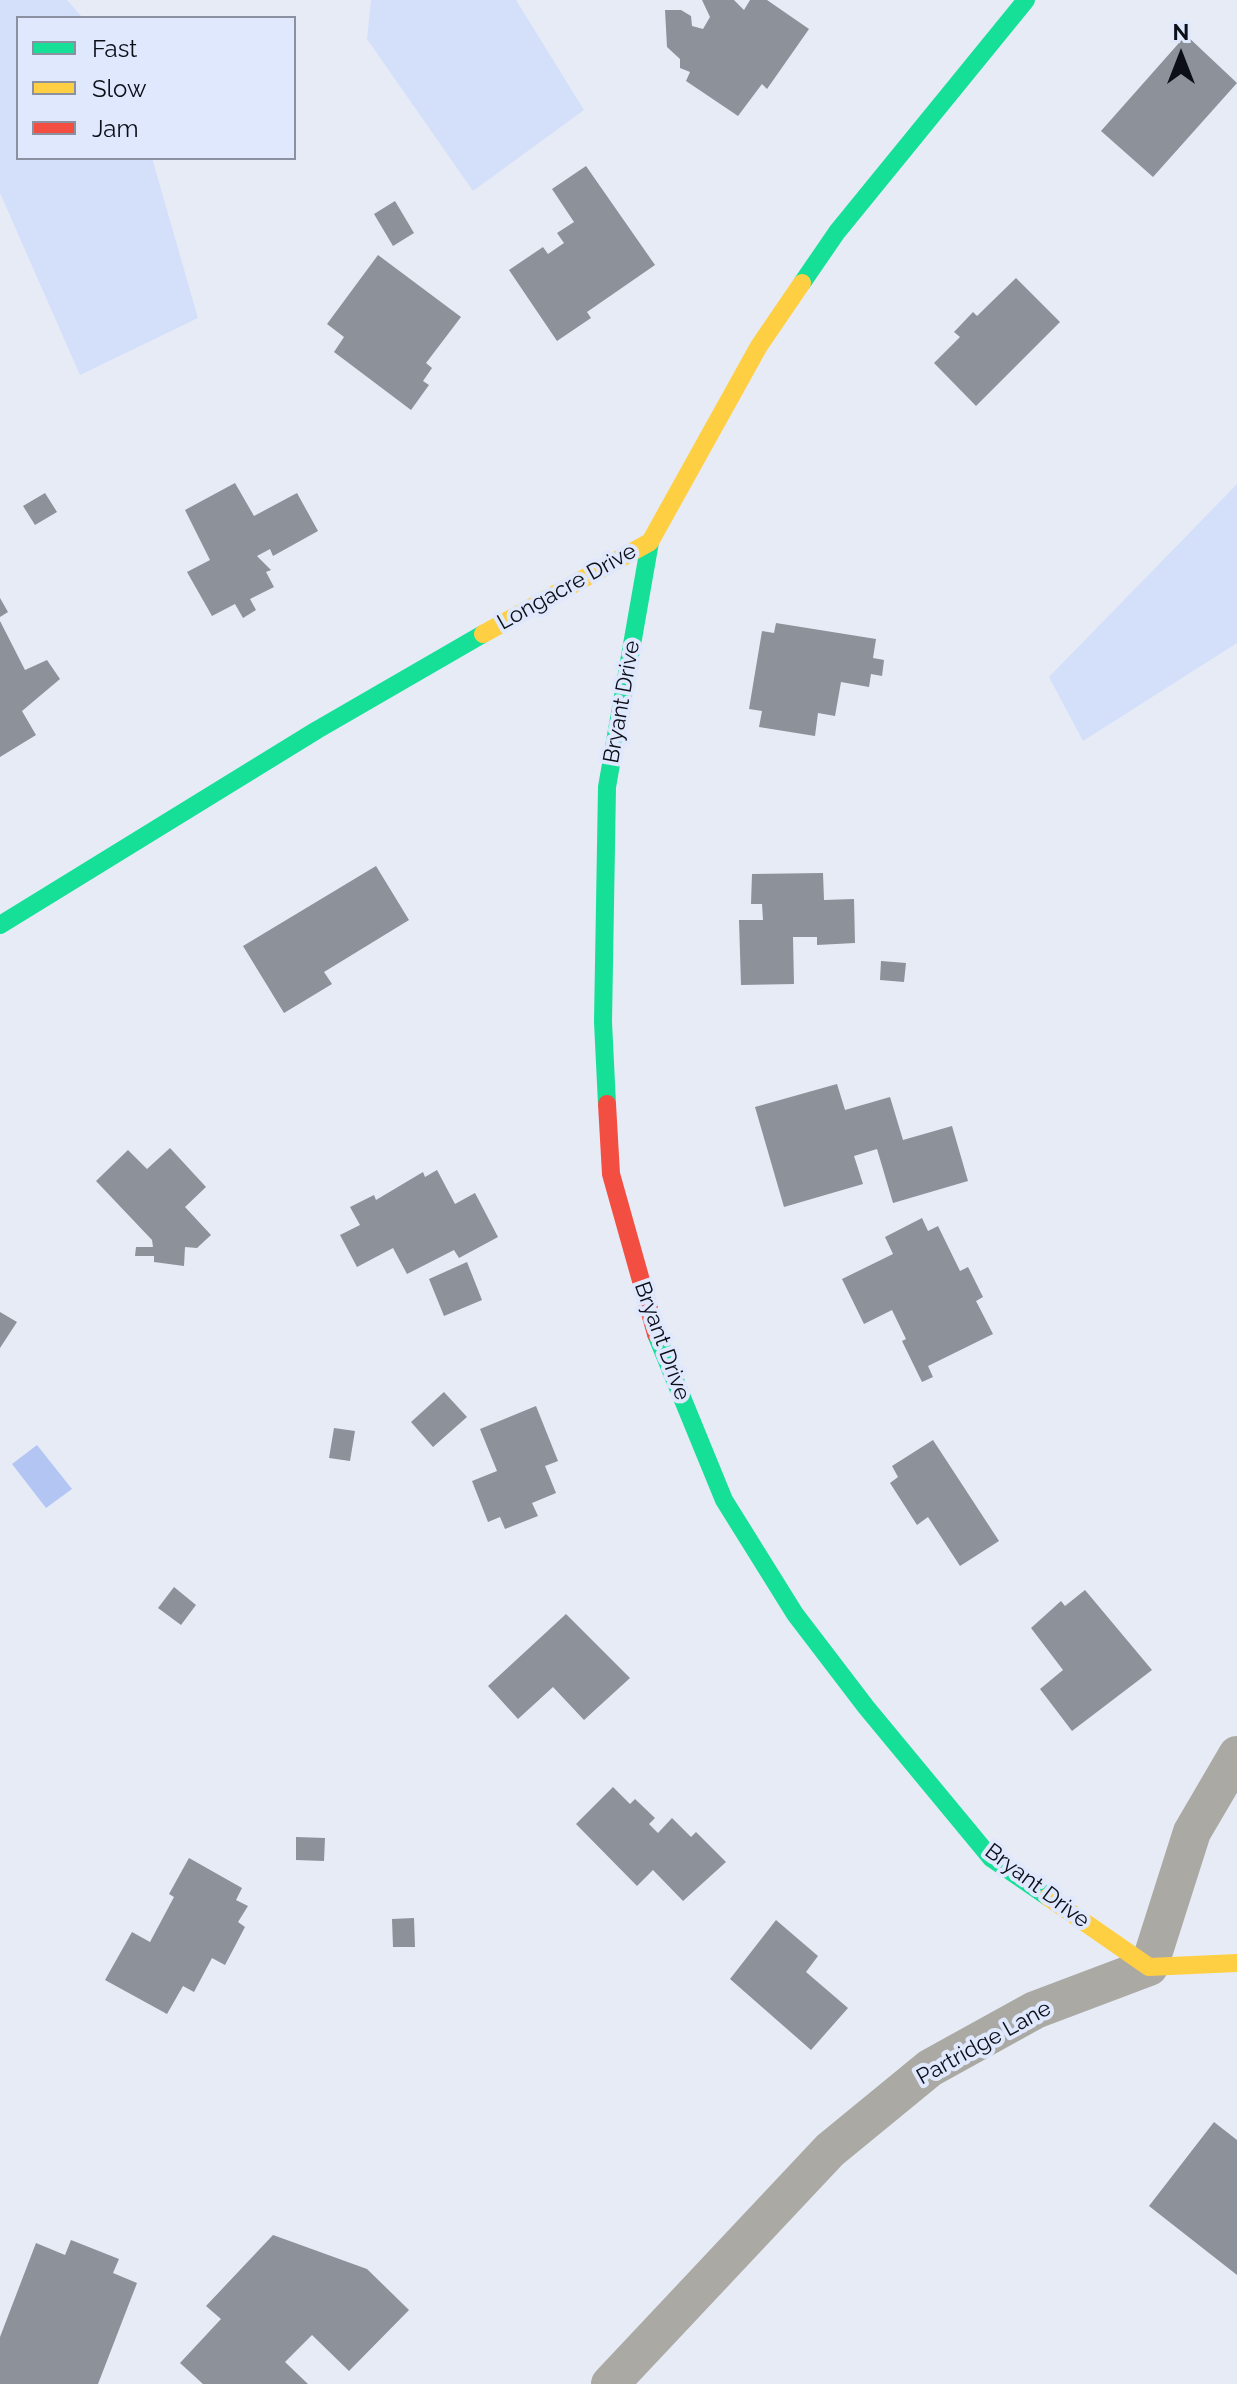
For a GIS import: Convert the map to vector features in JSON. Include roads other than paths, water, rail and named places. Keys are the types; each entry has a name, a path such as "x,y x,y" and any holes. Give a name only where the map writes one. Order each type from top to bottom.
{"street":[{"name":"Longacre Drive","path":"0,925 436,660 650,542 759,346 837,232 1026,0"},
{"name":"Bryant Drive","path":"650,542 607,787 603,1022 611,1174 650,1320 724,1500 795,1614 866,1707 991,1858 1149,1967"},
{"path":"1237,1755 1192,1832 1149,1967 1237,1963"},
{"name":"Partridge Lane","path":"610,2384 830,2150 930,2068 1035,2010 1149,1967"}],"water":[{"path":"37,1445 72,1489 46,1508 12,1464"}]}
